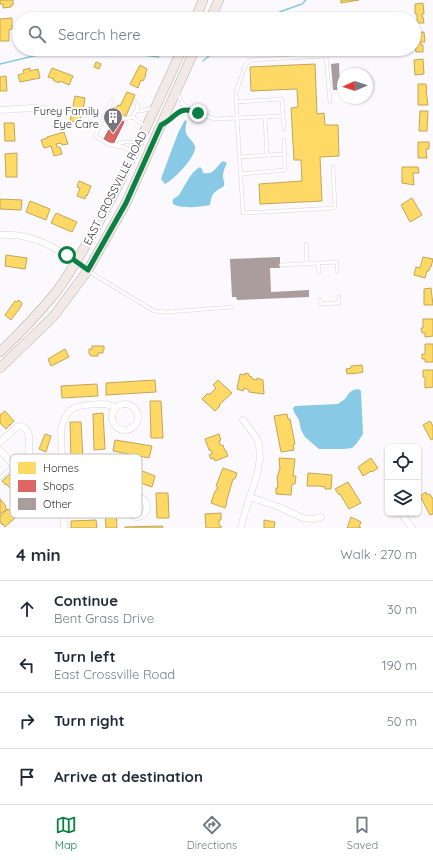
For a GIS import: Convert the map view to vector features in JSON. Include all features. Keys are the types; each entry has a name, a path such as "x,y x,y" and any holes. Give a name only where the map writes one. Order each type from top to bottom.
{"main road":[{"path":"198,12 203,0"},
{"path":"213,12 219,0"},
{"name":"EAST CROSSVILLE ROAD","path":"0,352 31,322 56,291 76,262 113,196 179,56"},
{"name":"EAST CROSSVILLE ROAD","path":"0,368 53,317 88,270 126,203 192,56"}],"street":[{"path":"0,110 33,108 45,109"},
{"path":"0,235 19,235 31,237 48,244 88,270"},
{"path":"62,454 61,429 63,420 74,408 104,404 115,407 125,403 134,407 136,410 138,417 136,424 131,428 124,430 115,426 112,416 115,407"},
{"path":"241,528 257,475 260,458 259,444 256,437 243,420"},
{"path":"0,442 17,427 22,426 26,429 29,435 29,454"},
{"path":"0,450 10,462"},
{"path":"250,497 279,507 303,518 312,519 320,517"},
{"path":"403,516 412,528"},
{"path":"64,518 64,528"}],"lane":[{"path":"330,102 326,56 251,60 246,64 236,92 243,213 335,208 333,167"},
{"path":"176,90 183,104 190,110 209,118 283,116"},
{"path":"237,102 282,99 284,129"},
{"path":"112,100 95,136 108,144 124,147 133,153"},
{"path":"133,117 138,106 135,101"},
{"path":"136,110 141,111 155,107"},
{"path":"161,125 178,112 182,110 190,110"},
{"path":"107,111 125,119 133,117"},
{"path":"133,117 146,127"},
{"path":"265,117 267,155"},
{"path":"241,174 285,170 284,140"},
{"path":"113,145 125,142 139,142"},
{"path":"240,157 285,154"},
{"path":"306,244 307,264"},
{"path":"281,265 337,262 337,271"},
{"path":"318,263 319,272"},
{"path":"88,270 154,311 167,312 232,307"},
{"path":"320,300 320,304 339,303 339,297"},
{"path":"0,478 10,469"}],"water":[{"path":"185,120 187,121 186,133 194,144 195,150 184,167 174,178 165,184 161,179 178,133"},
{"path":"223,161 227,163 223,174 224,186 214,193 211,198 210,205 186,207 176,206 173,204 173,200 178,196 190,176 196,170 200,167 203,173 210,173"},
{"path":"358,389 361,391 363,434 352,448 319,449 305,437 293,408 295,406 338,404 353,390"}],"building: Homes":[{"path":"0,0 13,0 13,5 11,5 11,7 3,8 3,4 0,4"},
{"path":"341,0 359,0 341,3"},
{"path":"423,3 424,14 422,14 422,17 424,23 421,23 421,12 415,12 415,4"},
{"path":"12,18 12,29 9,30 9,41 0,41 0,19"},
{"path":"421,32 424,32 425,42 421,42"},
{"path":"421,45 423,45 423,52 421,52"},
{"path":"423,59 424,74 415,75 414,60"},
{"path":"96,62 101,64 99,69 94,67"},
{"path":"315,64 317,114 324,113 325,125 338,125 339,156 320,157 322,201 260,204 259,184 302,181 301,160 294,160 291,108 298,107 297,89 251,91 250,67"},
{"path":"140,65 147,69 146,75 143,81 141,80 138,88 130,84"},
{"path":"30,68 30,71 38,69 40,78 20,82 18,75 24,73 23,70"},
{"path":"52,68 73,76 69,85 60,81 59,83 48,77"},
{"path":"6,76 7,91 0,91 0,77"},
{"path":"418,84 426,84 428,105 418,105"},
{"path":"127,92 135,95 126,116 112,110 118,105 120,106"},
{"path":"75,96 85,98 83,110 86,110 84,116 81,116 79,123 70,121"},
{"path":"420,111 428,111 427,131 419,131"},
{"path":"4,123 14,123 15,141 5,141"},
{"path":"64,132 68,144 56,144 57,147 60,147 62,154 54,156 51,146 44,148 41,140"},
{"path":"418,142 429,142 429,149 426,149 427,158 418,158"},
{"path":"17,153 17,177 6,177 5,154"},
{"path":"402,167 418,167 419,173 413,173 414,185 402,183"},
{"path":"79,181 91,186 85,199 77,196 80,188 77,187"},
{"path":"412,198 422,215 410,222 401,205"},
{"path":"0,199 22,200 21,210 0,209"},
{"path":"30,201 50,209 46,220 26,212"},
{"path":"56,213 77,222 72,232 51,223"},
{"path":"6,255 27,258 25,269 5,266"},
{"path":"423,257 433,259 431,267 429,271 427,271 425,278 414,275 416,267 420,268"},
{"path":"431,288 433,305 424,305 424,289"},
{"path":"19,300 22,305 11,320 5,315 15,301 17,302"},
{"path":"423,319 433,319 433,336 425,337 425,333 422,333 421,328 423,328"},
{"path":"425,344 433,344 433,362 425,362 425,359 422,359 422,354 425,354"},
{"path":"92,346 104,346 103,353 98,353 98,356 91,356 89,354 89,349 92,349"},
{"path":"65,349 69,357 51,366 48,359"},
{"path":"362,365 363,372 347,374 346,369 351,368 351,366"},
{"path":"423,370 433,370 433,387 425,388 425,377 423,377"},
{"path":"245,373 249,374 252,379 257,380 257,378 263,380 264,394 249,392 249,390 244,388 243,391 237,389 240,374 245,375"},
{"path":"155,380 156,392 106,395 106,383"},
{"path":"218,380 232,393 219,405 220,406 215,411 202,399 216,388 213,385"},
{"path":"97,384 98,396 62,398 61,386"},
{"path":"150,401 161,401 163,438 151,438"},
{"path":"5,411 14,421 6,429 0,423 0,415"},
{"path":"103,413 105,449 94,450 93,414"},
{"path":"287,414 288,419 290,419 295,444 293,445 294,450 281,452 274,416"},
{"path":"430,421 433,426 433,439 431,440 423,425"},
{"path":"70,422 81,422 83,454 71,454"},
{"path":"45,434 51,436 46,452 39,449"},
{"path":"219,434 221,440 219,441 220,445 223,445 228,456 215,461 214,458 211,459 209,455 212,454 211,450 209,450 205,439"},
{"path":"115,440 152,446 149,458 142,457 142,454 128,454 113,451"},
{"path":"279,458 295,459 293,476 296,476 295,484 292,484 291,495 276,494 276,488 278,488 277,476 280,470"},
{"path":"371,458 378,468 363,476 358,467"},
{"path":"223,468 237,473 235,479 233,479 225,508 211,503 218,487 216,486"},
{"path":"142,471 155,476 152,487 142,483"},
{"path":"308,473 332,475 331,489 325,489 325,487 319,486 307,486"},
{"path":"10,474 10,488 2,481"},
{"path":"348,482 361,503 349,509 340,494 339,495 335,489"},
{"path":"426,492 427,495 430,494 433,499 433,514 430,515 421,495"},
{"path":"156,493 168,493 169,518 157,518"},
{"path":"0,499 7,509 0,514"},
{"path":"8,509 10,511 10,518 15,518 5,527 0,522 0,516"},
{"path":"221,513 219,525 221,528 206,528 205,514"},
{"path":"351,517 361,522 359,527 361,528 347,528"},
{"path":"105,518 116,518 117,528 106,528"},
{"path":"96,520 97,528 71,528 71,521"},
{"path":"264,520 275,522 274,528 264,528"},
{"path":"162,526 163,528 125,528 125,527"}],"building: Shops":[{"name":"Furey Family Eye Care","path":"116,118 124,122 113,144 104,139 109,130 111,131"}],"building: Other":[{"path":"339,63 339,68 337,68 337,90 333,90 331,64"},
{"path":"280,257 280,268 270,268 271,292 309,290 309,297 237,300 236,297 232,297 230,259"}],"waterway":[{"path":"280,12 302,4 306,0"},
{"path":"0,64 34,56"},
{"path":"151,56 159,57"},
{"path":"203,61 209,56"}],"place":[{"name":"Furey Family Eye Care","path":"113,134"}],"route":[{"path":"67,255 88,270 126,203 161,125 182,110 190,110 198,113"}]}
